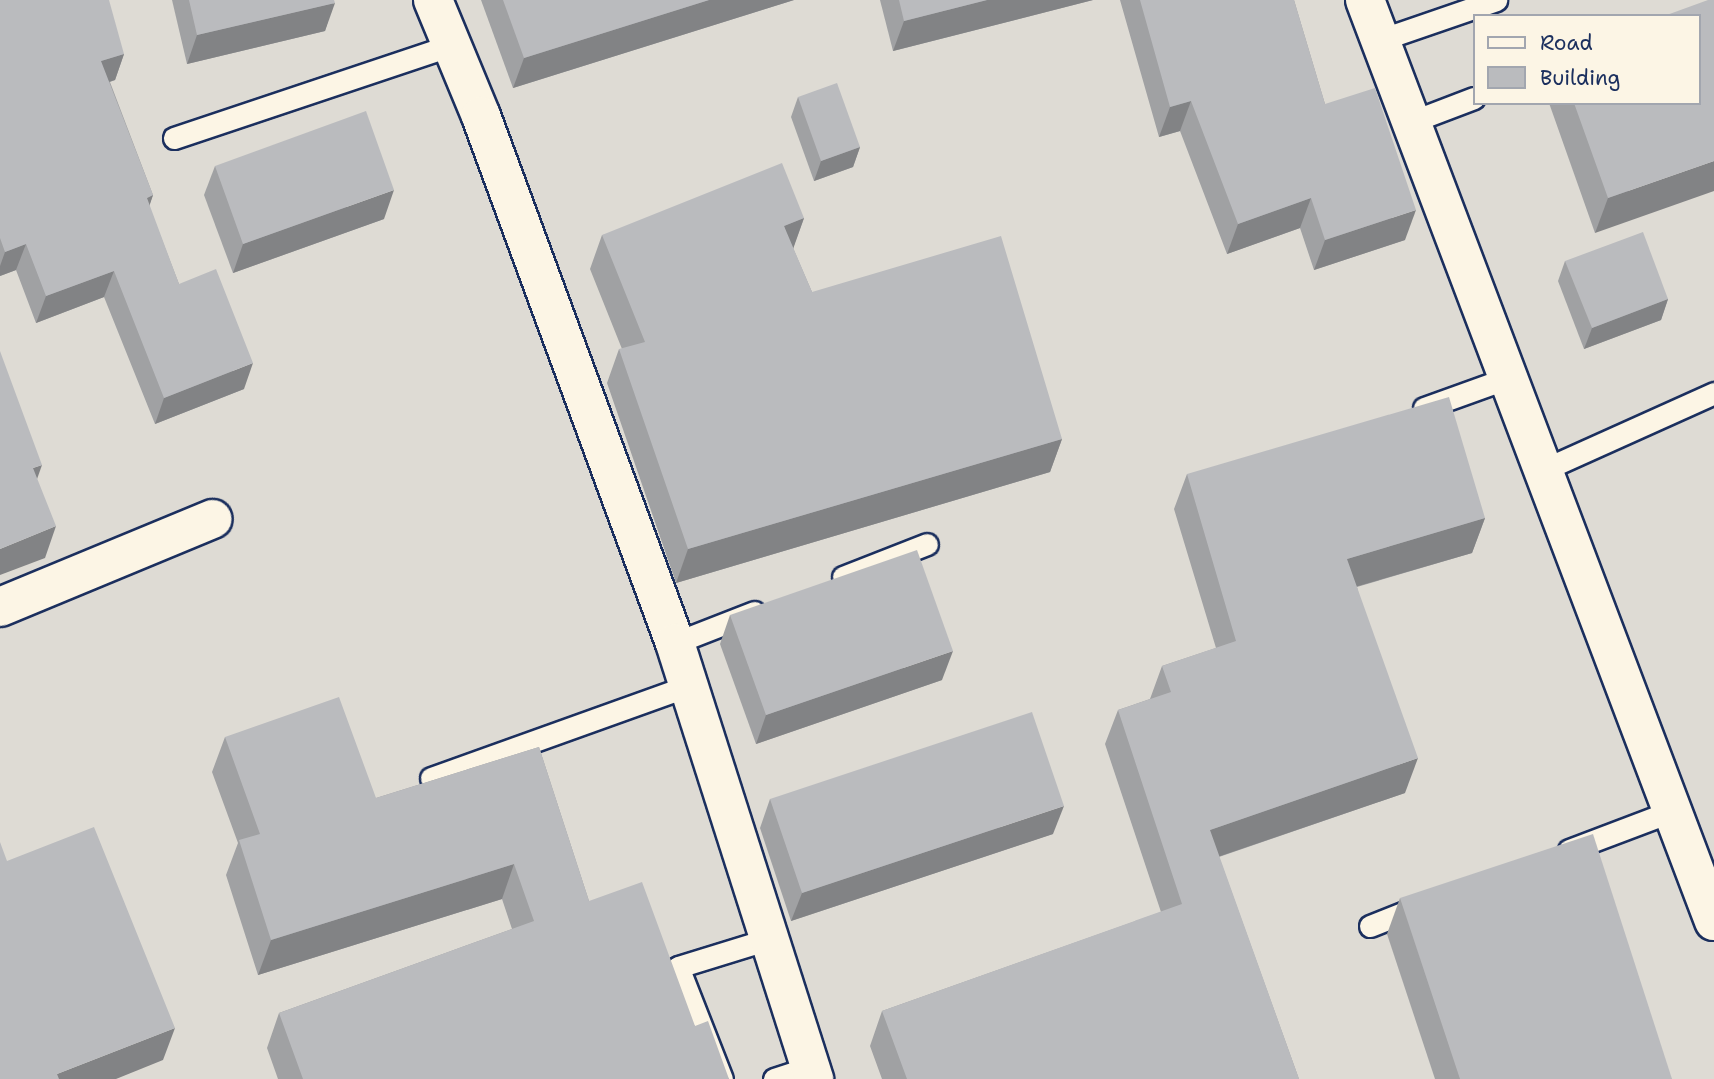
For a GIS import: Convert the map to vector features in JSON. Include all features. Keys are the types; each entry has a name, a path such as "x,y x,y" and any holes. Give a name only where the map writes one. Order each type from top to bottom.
{"street":[{"path":"433,0 675,643 812,1073"},
{"path":"1365,0 1714,921"},
{"path":"0,607 212,519"}],"lane":[{"path":"1380,40 1496,0"},
{"path":"174,138 452,45"},
{"path":"1411,122 1472,99"},
{"path":"1408,413 1508,378"},
{"path":"1543,470 1714,393"},
{"path":"826,584 927,544"},
{"path":"675,643 775,604"},
{"path":"431,778 688,686"},
{"path":"1546,859 1672,811"},
{"path":"1370,926 1433,902"},
{"path":"722,1079 678,967 769,939"},
{"path":"774,1079 812,1073"}],"shaded area":[{"path":"0,0 1714,0 1714,1079 0,1079"}],"building":[{"path":"0,0 109,0 124,54 101,61 153,195 147,198 179,284 216,269 253,363 164,398 114,271 46,296 26,244 5,252 0,238"},
{"path":"189,0 334,0 335,3 197,35"},
{"path":"503,0 709,0 524,58"},
{"path":"899,0 987,0 904,21"},
{"path":"1140,0 1294,0 1325,104 1375,88 1416,210 1325,240 1311,198 1238,224 1191,101 1170,107"},
{"path":"1714,0 1714,161 1608,198 1575,105 1700,105 1700,14 1670,14"},
{"path":"837,83 860,147 821,161 798,97"},
{"path":"366,111 394,190 243,244 215,166"},
{"path":"782,163 804,218 784,226 812,292 1001,236 1062,439 688,549 619,349 645,342 602,235"},
{"path":"1643,232 1668,299 1592,328 1565,261"},
{"path":"0,351 42,465 33,468 56,526 0,549"},
{"path":"1449,397 1485,518 1347,559 1418,758 1210,830 1299,1079 907,1079 882,1011 1182,904 1118,710 1171,692 1162,666 1236,641 1187,474"},
{"path":"917,550 953,651 766,715 730,615"},
{"path":"339,697 376,798 539,747 589,901 642,882 695,1026 708,1021 729,1079 303,1079 279,1013 534,921 514,864 271,940 239,840 260,834 225,737"},
{"path":"1032,712 1064,806 802,893 770,799"},
{"path":"94,827 175,1028 57,1074 59,1079 0,1079 0,842 7,861"},
{"path":"1593,834 1672,1079 1460,1079 1400,898"}]}
